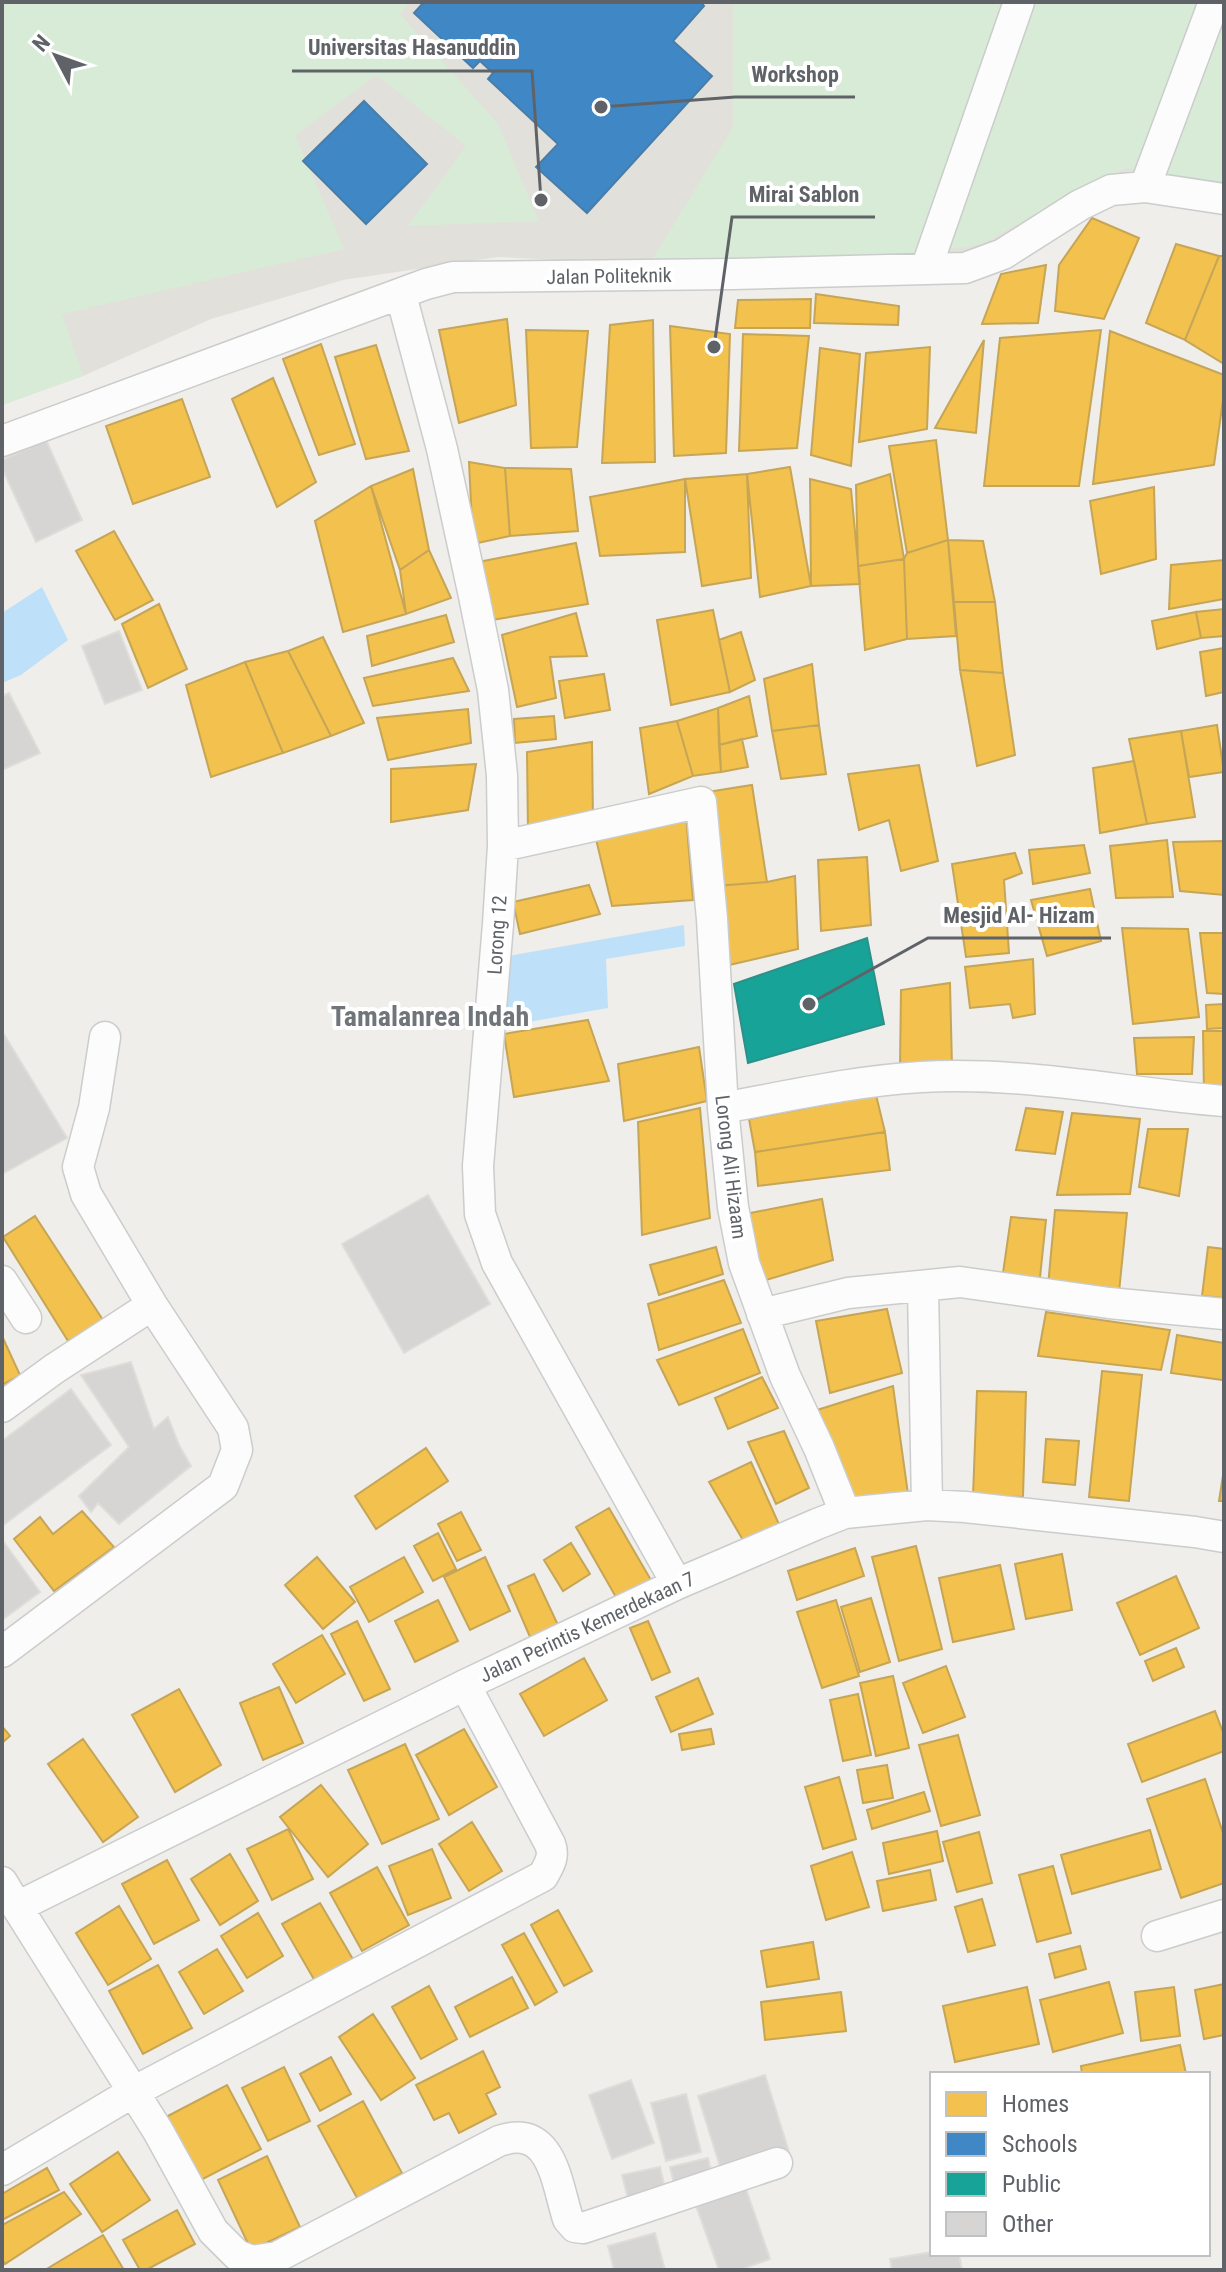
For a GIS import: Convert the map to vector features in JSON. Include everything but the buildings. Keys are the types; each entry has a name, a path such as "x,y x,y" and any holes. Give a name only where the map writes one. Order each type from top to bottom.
{"street":[{"path":"926,269 1019,2"},
{"path":"1145,187 1214,2"},
{"name":"Jalan Politeknik","path":"2,441 453,277 965,268 1003,254 1080,205 1111,190 1145,187 1224,199"},
{"name":"Lorong 12","path":"401,295 442,449 493,690 502,775 503,846 478,1166 480,1214 497,1263 677,1584"},
{"name":"Lorong Ali Hizaam","path":"503,846 701,802 712,919 723,1108 733,1207 744,1263 785,1376 845,1513"},
{"path":"2,1652 223,1486 237,1450 233,1428 152,1305 86,1194 78,1167 94,1108 105,1037"},
{"path":"723,1108 866,1082 967,1076 1224,1101"},
{"path":"2,1281 26,1318"},
{"path":"762,1314 848,1293 960,1282 1109,1303 1224,1314"},
{"path":"923,1287 927,1505"},
{"path":"2,1407 152,1305"},
{"name":"Jalan Perintis Kemerdekaan 7","path":"9,1894 677,1584 845,1513 927,1505 1224,1537"},
{"path":"2,2170 133,2092 543,1876 551,1862 553,1852 550,1844 465,1685"},
{"path":"9,1894 158,2131 213,2231 237,2255 252,2261 277,2257 514,2136 534,2139 543,2149 568,2219 575,2227 583,2228 777,2163"},
{"path":"1157,1936 1224,1915"}],"shaded area":[{"path":"2,2 1224,2 1134,176 990,246 930,259 711,268 498,257 343,280 211,319 83,376 2,405"}],"green space":[{"path":"2,2 410,2 400,14 498,124 539,221 408,226 466,146 377,75 295,135 344,249 62,314 83,376 2,405"},
{"path":"733,2 1224,2 1224,186 1127,168 1049,206 983,244 869,262 651,262 733,127"}],"water":[{"path":"42,587 68,640 21,675 2,683 2,613"},
{"path":"684,925 685,946 606,959 608,1008 500,1027 502,957"}],"place":[{"name":"Workshop","path":"601,107"},
{"name":"Universitas Hasanuddin","path":"541,200"},
{"name":"Mirai Sablon","path":"714,347"},
{"name":"Mesjid Al- Hizam","path":"809,1004"}],"district":[{"name":"Tamalanrea Indah","path":"430,1016"}]}
